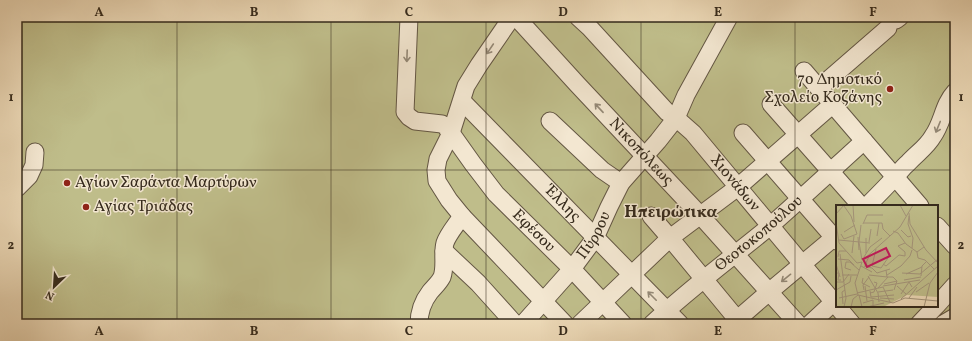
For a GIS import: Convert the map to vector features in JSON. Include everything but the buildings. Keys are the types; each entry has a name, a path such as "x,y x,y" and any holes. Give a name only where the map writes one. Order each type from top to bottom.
{"street":[{"path":"409,17 405,112 415,121 442,124 451,133"},
{"path":"512,17 466,86 451,133 438,159 436,170 437,181 449,200 462,216 565,324"},
{"name":"Νικοπόλεως","path":"516,17 644,157 700,215 734,255 798,324"},
{"name":"Χιονάδων","path":"578,17 590,28 667,112 693,133 836,303"},
{"name":"Πύρρου","path":"523,324 572,269 595,238 621,183 676,118 686,95 729,17"},
{"path":"819,88 895,22"},
{"path":"804,71 919,205"},
{"path":"868,205 933,137 938,128 946,104 955,92"},
{"name":"Έλλης","path":"462,101 680,324"},
{"path":"771,104 860,205"},
{"path":"580,324 670,238 738,187 833,104"},
{"path":"550,121 602,170 621,183"},
{"name":"Εφέσου","path":"451,133 496,194 572,269 623,324"},
{"path":"651,216 704,279 737,322 802,264 836,238 743,133"},
{"name":"Θεοτοκοπούλου","path":"652,324 666,310 770,226 864,141"},
{"path":"17,188 29,176 34,165 35,152"},
{"path":"419,322 420,312 424,302 441,279 444,269 444,251 446,241 462,216"},
{"path":"938,227 955,246"},
{"path":"444,251 478,283 516,324"},
{"path":"810,324 836,303"},
{"name":"Χιονάδων","path":"839,307 852,324"},
{"path":"919,324 933,307"},
{"path":"943,324 955,317"}],"shaded area":[{"path":"17,17 955,17 955,324 17,324"}],"place":[{"name":"7ο Δημοτικό Σχολείο Κοζάνης","path":"890,89"},
{"name":"Αγίων Σαράντα Μαρτύρων","path":"67,183"},
{"name":"Αγίας Τριάδας","path":"86,207"}],"district":[{"name":"Ηπειρώτικα","path":"671,212"}]}
